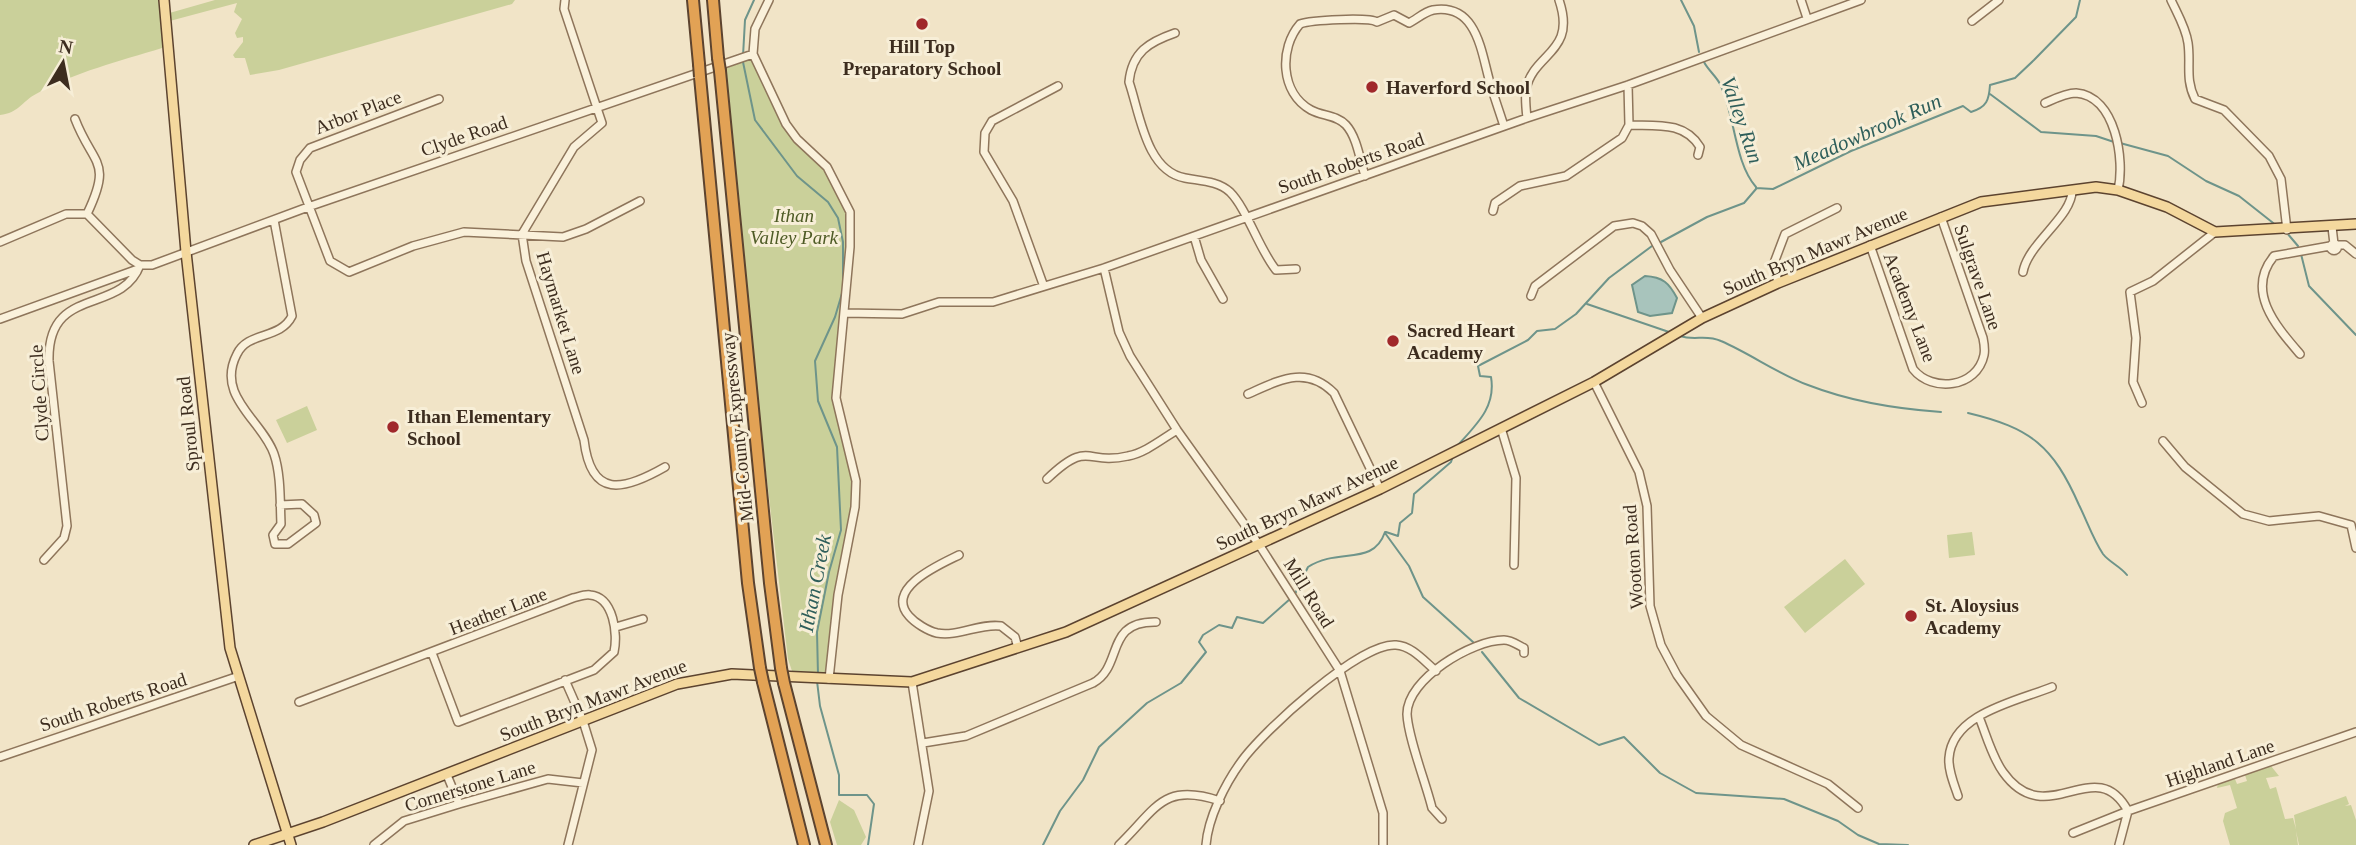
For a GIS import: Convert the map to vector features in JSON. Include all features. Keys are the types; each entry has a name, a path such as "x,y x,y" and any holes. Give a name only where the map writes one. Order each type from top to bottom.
{"highway":[{"name":"Mid-County Expressway","path":"693,0 748,583 760,668 804,845"},
{"name":"Mid-County Expressway","path":"713,0 769,583 784,683 826,845"}],"main road":[{"name":"Sproul Road","path":"164,0 187,252 230,648 236,677 291,845"},
{"name":"South Bryn Mawr Avenue","path":"254,845 289,835 447,775 677,684 709,676 732,674 912,682 1066,632 1261,546 1380,489 1594,382 1702,318 1778,283 1981,202 2096,187 2118,190 2167,207 2216,232 2356,224"},
{"name":"Sproul Road","path":"289,835 297,845"}],"street":[{"path":"565,0 564,9 597,106"},
{"path":"769,0 755,29 753,54 786,124 797,139 827,167 850,212 836,398 856,481 855,507 821,678"},
{"path":"1527,118 1526,91 1530,80 1559,43 1563,30 1564,20 1559,0"},
{"path":"1801,0 1807,18"},
{"name":"South Roberts Road","path":"844,313 902,314 939,302 993,302 1043,284 1104,268 1504,126 1629,85 1861,0"},
{"path":"1972,21 1999,0"},
{"path":"2171,0 2188,40 2187,79 2195,99 2224,110 2269,156 2281,180 2286,230"},
{"path":"1365,176 1347,126 1340,120 1310,110 1290,86 1286,54 1288,41 1300,24 1344,22 1365,17 1377,22 1394,15 1409,23 1431,11 1443,10 1461,16 1472,26 1482,46 1504,126"},
{"path":"1175,33 1138,52 1130,69 1129,82 1155,158 1163,169 1178,177 1220,184 1232,194 1276,270 1296,269"},
{"name":"Clyde Road","path":"0,319 308,207 753,54"},
{"path":"1493,211 1495,203 1521,186 1566,176 1622,138 1629,125 1629,85"},
{"path":"1043,284 1013,201 992,170 984,152 983,142 992,121 1058,86"},
{"path":"2045,103 2074,93 2096,101 2106,113 2122,157 2118,190"},
{"name":"Arbor Place","path":"439,99 310,148 300,160 296,172 330,261 349,272 413,246 464,232 564,237 586,229 640,201"},
{"name":"Haymarket Lane","path":"597,106 603,123 601,127 574,147 522,234 526,261 584,440 589,470 603,482 628,486 665,467"},
{"path":"75,119 100,171 98,191 87,214"},
{"path":"1629,125 1675,127 1688,131 1700,147 1698,155"},
{"path":"2023,272 2034,248 2071,200 2072,190"},
{"path":"1778,283 1774,263 1785,234 1837,208"},
{"path":"0,242 66,214 87,214 139,267"},
{"name":"Sulgrave Lane","path":"1941,217 1983,338 1984,355 1976,371 1962,381"},
{"path":"274,220 292,316 281,331 241,348 236,355 233,373 237,402 268,439 273,452 282,524 273,534 275,544 288,544 316,523 314,515 302,504 280,505"},
{"path":"1531,296 1535,286 1614,226 1633,223 1642,226 1651,234 1670,270 1702,318"},
{"path":"2332,227 2334,245"},
{"path":"2142,403 2133,382 2136,338 2130,292 2153,281 2216,232"},
{"path":"1194,236 1200,260 1223,299"},
{"path":"2300,354 2271,316 2261,286 2262,274 2274,256 2345,244 2356,254"},
{"name":"Academy Lane","path":"1870,245 1913,369 1921,379 1932,385 1962,381"},
{"name":"Clyde Circle","path":"44,560 64,538 67,526 49,360 52,333 67,312 128,285 139,267"},
{"name":"Mill Road","path":"1104,268 1119,332 1130,356 1177,430 1261,546 1340,671 1383,813 1383,845"},
{"path":"1248,394 1290,377 1304,375 1325,384 1334,393 1380,489"},
{"name":"Wooton Road","path":"1594,382 1639,472 1647,506 1650,606 1661,645 1677,675 1706,716 1741,745 1828,784 1858,808"},
{"path":"1501,428 1516,478 1514,565"},
{"path":"1047,479 1064,462 1077,456 1128,457 1177,430"},
{"path":"2163,441 2186,467 2243,514 2269,521 2319,516 2354,523 2356,548"},
{"path":"959,555 926,571 911,584 904,598 904,609 910,618 938,633 1001,626 1015,637 1018,648"},
{"name":"Heather Lane","path":"299,702 573,598 591,595 603,601 616,627"},
{"path":"432,653 458,722 594,670 614,652 616,627 643,619"},
{"path":"923,743 966,736 1093,683 1100,679 1117,641 1127,629 1143,622 1156,622"},
{"path":"1442,818 1432,808 1407,715 1412,696 1436,671 1466,648 1511,642 1524,648 1524,653"},
{"path":"1206,845 1220,801 1241,761 1291,708 1340,671 1384,645 1396,645 1414,652 1436,671"},
{"name":"South Roberts Road","path":"0,757 236,677"},
{"path":"565,680 592,750 568,845"},
{"path":"912,682 929,791 918,845"},
{"path":"1958,796 1949,765 1951,748 1959,731 1979,717 2052,687"},
{"path":"1979,717 2001,769 2024,792 2047,798 2090,786 2101,786 2120,796 2128,811 2119,845"},
{"name":"Highland Lane","path":"2073,833 2128,811 2356,732"},
{"path":"447,775 459,804"},
{"name":"Cornerstone Lane","path":"374,845 404,821 459,804 548,779 583,783"},
{"path":"1119,845 1170,796 1196,793 1220,801"}],"green space":[{"path":"0,0 164,0 166,14 215,0 515,0 512,4 279,70 250,75 245,58 235,58 233,55 243,42 243,37 237,38 235,33 242,19 234,12 237,3 166,22 168,43 162,48 66,79 31,97 16,110 0,115"},
{"name":"Ithan Valley Park","path":"753,54 786,124 827,167 850,212 836,398 856,481 826,673 792,671 788,659 718,62"},
{"path":"307,406 317,430 287,443 276,420"},
{"path":"1972,532 1975,555 1949,558 1947,535"},
{"path":"1845,559 1865,584 1805,633 1784,607"},
{"path":"2271,766 2279,776 2266,778 2270,789 2276,787 2285,819 2293,818 2296,829 2294,815 2346,796 2349,804 2345,806 2351,805 2356,820 2356,845 2299,845 2296,831 2298,845 2230,845 2223,821 2225,813 2237,808 2230,785 2217,788 2218,784 2235,779 2237,784 2247,781 2245,775"},
{"path":"839,800 854,810 866,837 861,845 837,845 830,822"}],"water":[{"path":"1645,276 1661,279 1671,288 1677,298 1672,313 1650,316 1638,312 1632,285"}],"waterway":[{"name":"Ithan Creek","path":"743,56 745,20 754,0"},
{"name":"Valley Run","path":"1681,0 1694,26 1699,52"},
{"name":"Meadowbrook Run","path":"1756,188 1773,189 1851,151 1963,106 1971,112 1981,108 1988,99 1990,85 2015,78 2076,17 2080,0"},
{"name":"Ithan Creek","path":"743,62 755,120 797,176 828,202 838,218 843,242 843,290 835,317 815,361 818,401 837,447 841,530 817,632 818,675"},
{"name":"Valley Run","path":"1704,62 1725,96 1743,165 1756,187"},
{"name":"Meadowbrook Run","path":"1990,94 2041,132 2096,136 2114,142"},
{"name":"Meadowbrook Run","path":"2120,143 2168,156 2206,181 2239,196 2277,226"},
{"name":"Meadowbrook Run","path":"1661,242 1707,217 1744,203 1756,189"},
{"name":"Meadowbrook Run","path":"2287,233 2298,246"},
{"name":"Meadowbrook Run","path":"1458,445 1484,414 1491,397 1491,377 1480,376 1478,366 1528,340 1537,331 1555,329 1576,314 1609,278 1652,246"},
{"name":"Meadowbrook Run","path":"2301,254 2309,286 2356,335"},
{"path":"1587,304 1669,332"},
{"path":"1680,336 1721,341 1775,370 1840,396 1941,412"},
{"path":"1968,413 2008,425 2024,433 2049,454 2060,468 2103,554 2127,575"},
{"name":"Meadowbrook Run","path":"1386,532 1398,536 1400,523 1412,513 1414,494 1451,462 1453,456"},
{"name":"Meadowbrook Run","path":"1294,596 1308,567 1331,558 1364,553 1380,543 1385,532"},
{"path":"1385,533 1409,566 1423,597 1473,642"},
{"name":"Meadowbrook Run","path":"1043,845 1060,811 1083,780 1099,747 1147,703 1181,683 1206,652 1199,642 1203,635 1219,625 1232,628 1237,617 1263,623 1290,599"},
{"path":"1482,652 1519,698 1599,745 1624,737 1660,773 1696,793 1784,799 1838,821 1858,835 1879,844 1908,845"},
{"name":"Ithan Creek","path":"817,681 820,706 839,775 839,795 867,795 874,804 868,845"}],"place":[{"name":"Hill Top Preparatory School","path":"922,24"},
{"name":"Haverford School","path":"1372,87"},
{"name":"Sacred Heart Academy","path":"1393,341"},
{"name":"Ithan Elementary School","path":"393,427"},
{"name":"St. Aloysius Academy","path":"1911,616"}]}
